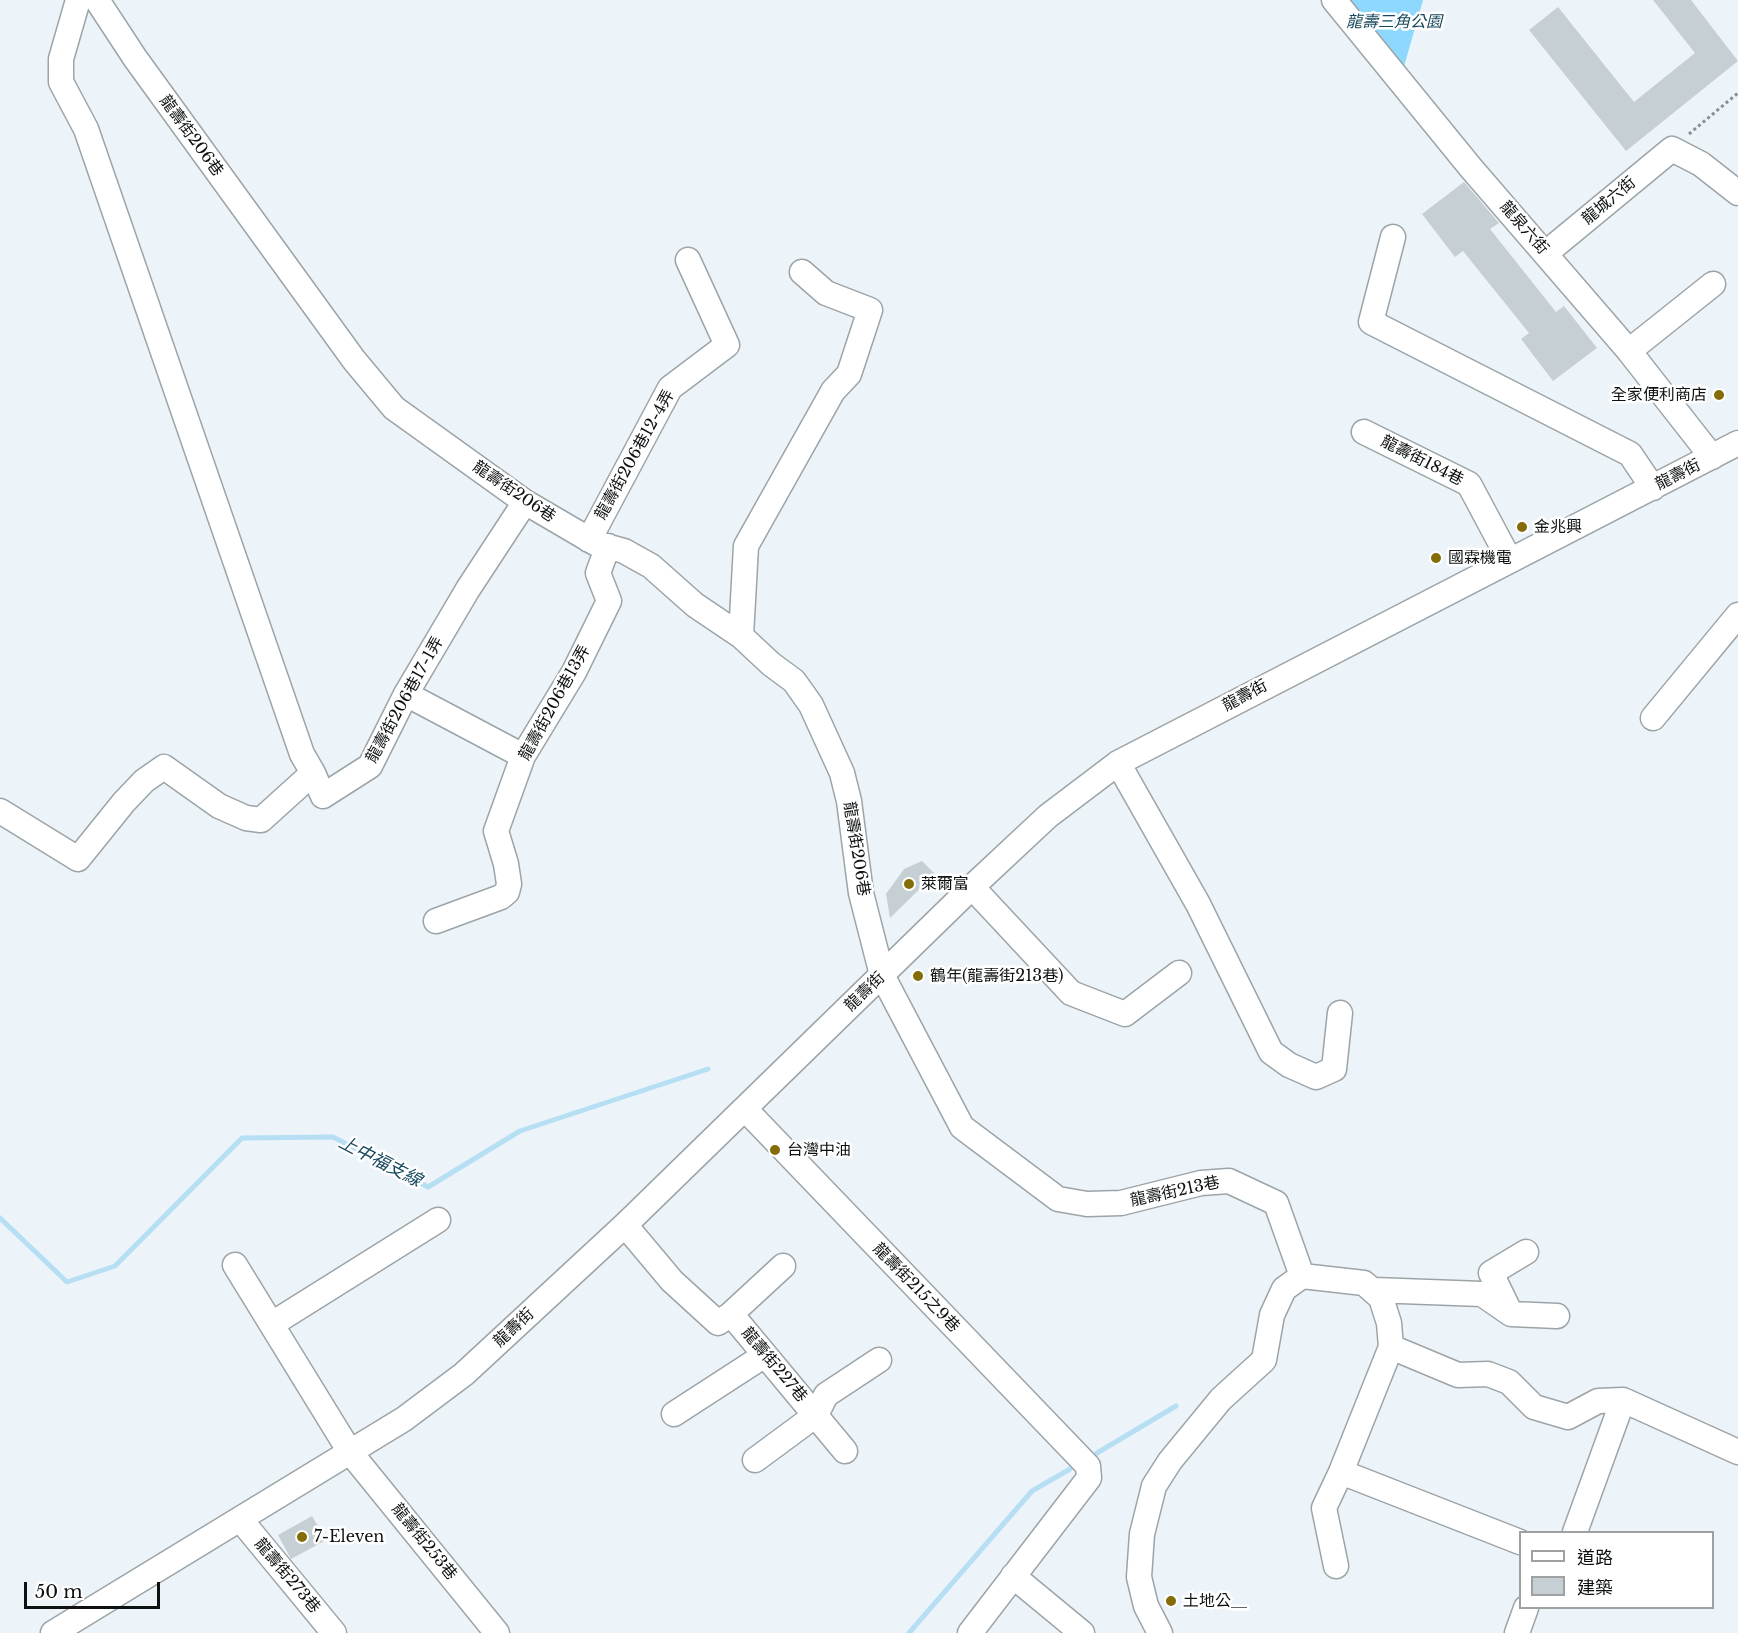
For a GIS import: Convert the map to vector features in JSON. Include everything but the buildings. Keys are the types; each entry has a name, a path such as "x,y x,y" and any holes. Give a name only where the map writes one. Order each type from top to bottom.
{"street":[{"path":"0,811 78,859 124,802 144,782 165,767 219,806 246,818 261,820 312,773 302,754 86,129 61,82 61,59 78,0"},
{"name":"龍壽街206巷","path":"97,0 135,58 347,350 394,408 525,502 598,543 624,550 651,566 695,605 741,636 771,664 794,681 811,705 842,773 849,801 861,893 882,975"},
{"name":"龍泉六街","path":"1334,0 1471,168 1629,351 1712,457"},
{"path":"1672,149 1701,164 1738,193"},
{"name":"龍城六街","path":"1546,253 1672,149"},
{"path":"1394,237 1371,322 1630,454 1653,488"},
{"name":"龍壽街206巷12-4弄","path":"598,543 670,388 727,345 688,260"},
{"path":"741,636 746,546 833,391 849,374 870,310 826,292 802,272"},
{"path":"1629,351 1713,284"},
{"name":"龍壽街184巷","path":"1364,432 1469,484 1509,559"},
{"name":"龍壽街","path":"53,1633 404,1419 464,1374 745,1109 972,887 1048,816 1118,763 1509,559 1738,443"},
{"name":"龍壽街206巷17-1弄","path":"312,773 323,796 370,766 406,694 468,589 525,502"},
{"name":"龍壽街206巷13弄","path":"436,921 501,897 507,892 509,884 506,864 496,831 523,756 574,672 609,601 598,573 598,543"},
{"path":"1653,718 1738,615"},
{"path":"406,694 523,756"},
{"path":"1118,763 1198,904 1271,1052 1289,1065 1316,1077 1334,1069 1340,1013"},
{"path":"972,887 1071,993 1125,1014 1179,973"},
{"name":"龍壽街213巷","path":"882,975 962,1127 1009,1164 1058,1199 1088,1204 1121,1203 1201,1183 1229,1181 1276,1203 1302,1276"},
{"name":"龍壽街215之9巷","path":"745,1109 1088,1466 1089,1478 1013,1576"},
{"path":"272,1324 438,1220"},
{"name":"龍壽街227巷","path":"625,1224 672,1281 718,1323 731,1314 845,1451"},
{"path":"1511,1314 1491,1273 1527,1252"},
{"name":"龍壽街253巷","path":"235,1265 350,1452 497,1633"},
{"path":"731,1314 783,1266"},
{"path":"1160,1633 1146,1606 1139,1577 1142,1534 1154,1486 1170,1461 1221,1399 1264,1360 1272,1315 1284,1289 1302,1276 1364,1283 1381,1298 1389,1323 1390,1347 1341,1472 1324,1508 1336,1566"},
{"path":"1374,1290 1482,1294 1511,1314 1557,1316"},
{"path":"1390,1347 1458,1375 1488,1374 1509,1382 1534,1407 1568,1417 1598,1401 1623,1400 1738,1452"},
{"path":"674,1414 765,1355"},
{"path":"755,1460 816,1414 826,1395 879,1360"},
{"path":"1576,1531 1623,1400"},
{"path":"1341,1472 1519,1541"},
{"name":"龍壽街273巷","path":"240,1519 334,1633"},
{"path":"970,1633 1013,1576 1082,1633"},
{"path":"1517,1633 1526,1609"}],"path":[{"path":"1672,149 1738,93"}],"green space":[{"name":"龍壽三角公園","path":"1346,0 1423,0 1403,70"}],"waterway":[{"name":"上中福支線","path":"0,1218 67,1282 115,1266 242,1138 333,1137 428,1187 520,1131 708,1069"},
{"path":"1097,1453 1176,1406"},
{"path":"909,1633 1032,1491 1070,1469"}],"place":[{"name":"全家便利商店","path":"1719,395"},
{"name":"金兆興","path":"1522,527"},
{"name":"國霖機電","path":"1436,558"},
{"name":"萊爾富","path":"909,884"},
{"name":"鶴年(龍壽街213巷)","path":"918,976"},
{"name":"台灣中油","path":"775,1150"},
{"name":"7-Eleven","path":"302,1537"},
{"name":"土地公＿","path":"1171,1601"}]}
